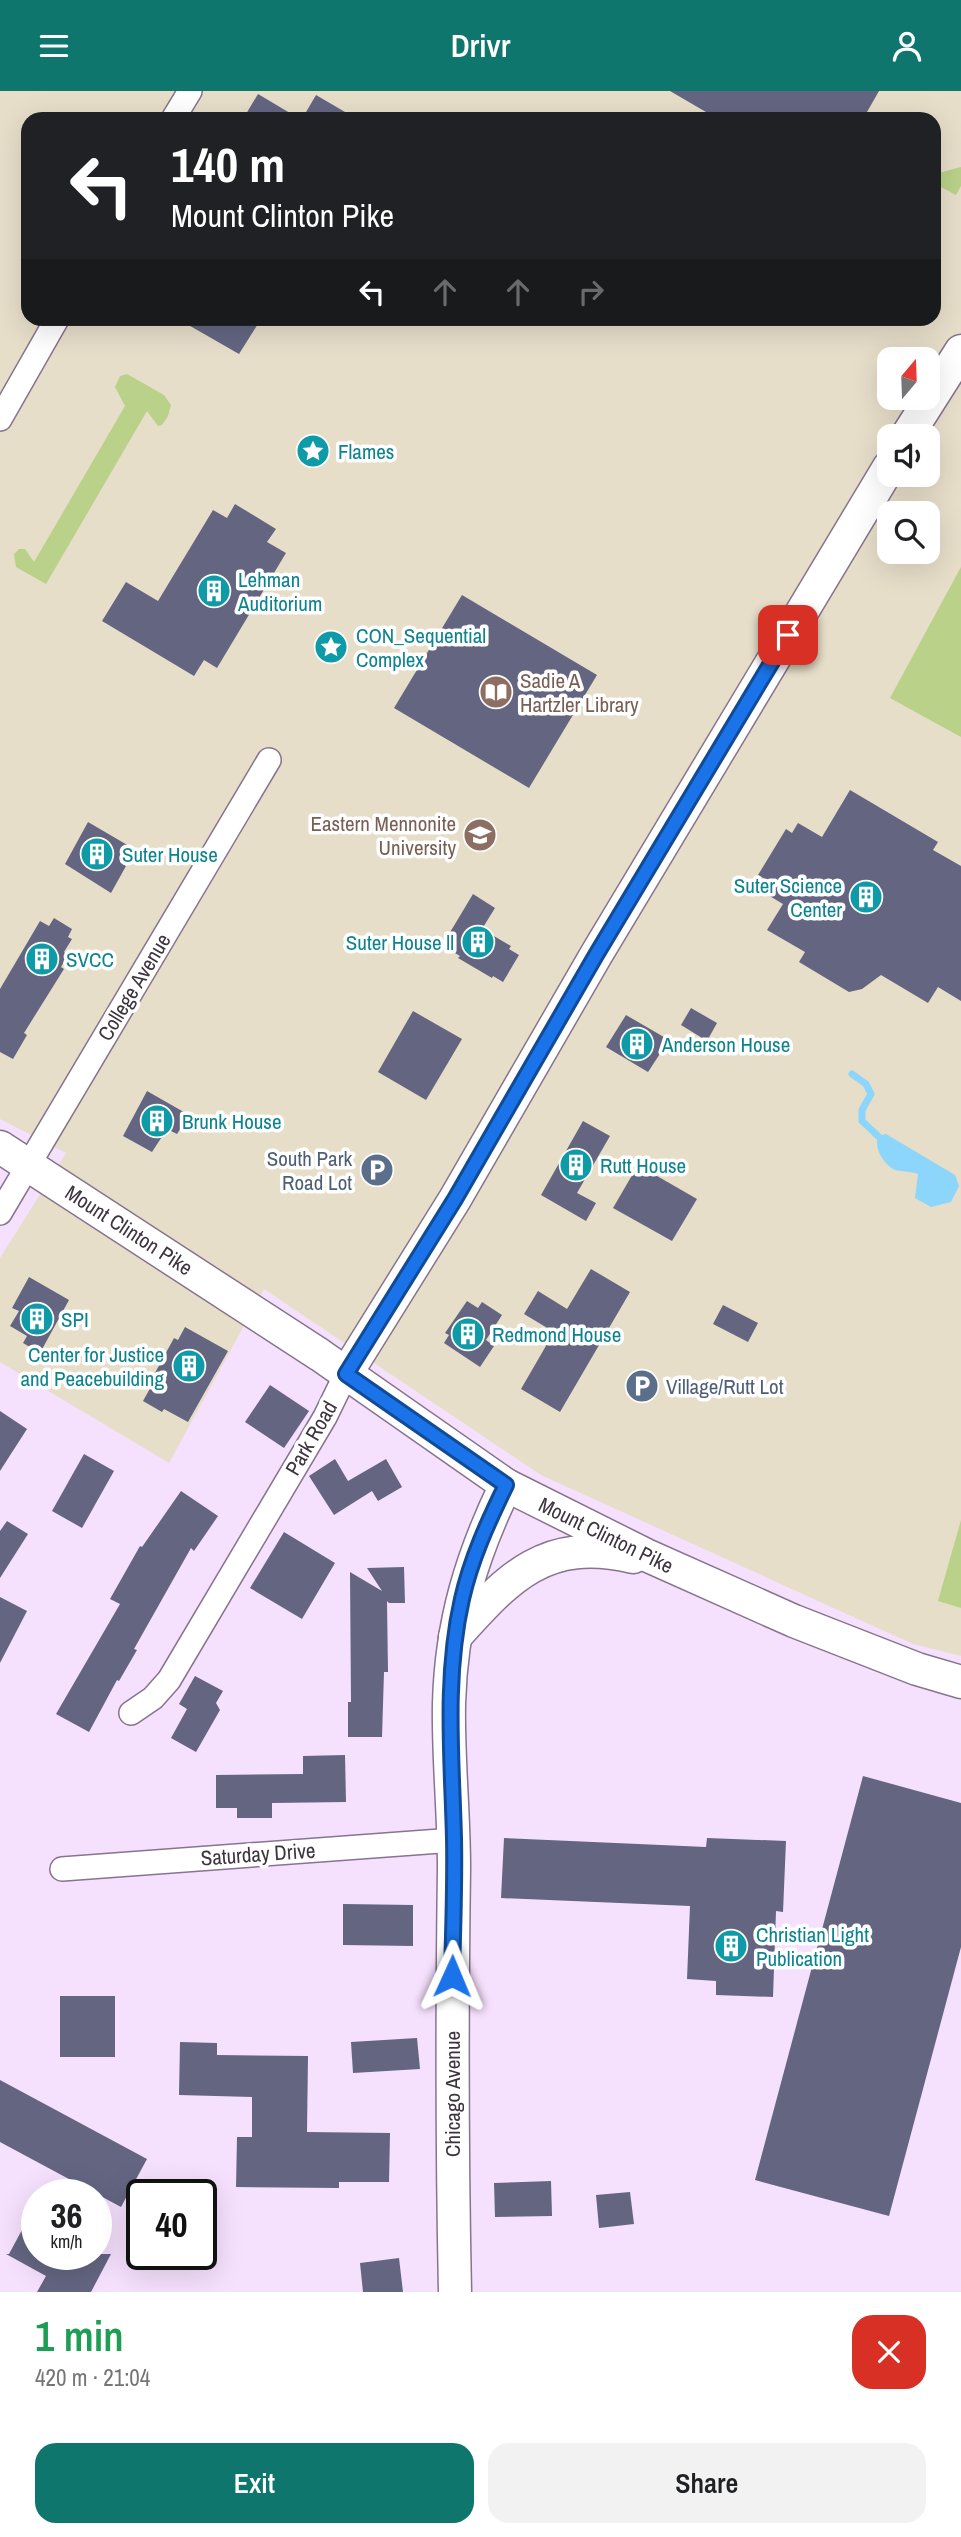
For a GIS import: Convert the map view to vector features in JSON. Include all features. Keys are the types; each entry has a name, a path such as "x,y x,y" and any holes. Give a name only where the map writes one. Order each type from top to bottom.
{"street":[{"path":"177,112 190,91"},
{"path":"0,419 53,326"},
{"path":"915,424 961,351"},
{"name":"Park Road","path":"131,1713 153,1698 169,1680 325,1417 346,1374 455,1199 596,955 877,487"},
{"name":"College Avenue","path":"0,1213 269,760"},
{"name":"Mount Clinton Pike","path":"0,1147 346,1374 506,1485 671,1566 849,1643 961,1682"},
{"name":"Chicago Avenue","path":"455,2292 451,2058 454,1840 449,1703 455,1637 462,1600 475,1555 506,1485"},
{"path":"455,1637 498,1590 542,1561 578,1553 602,1553 626,1555 671,1566"},
{"name":"Saturday Drive","path":"62,1869 454,1840"}],"shaded area":[{"name":"Eastern Mennonite University","path":"0,91 961,91 961,1656 913,1644 541,1475 264,1289 169,1463 0,1362 0,1258 66,1153 0,1119"}],"green space":[{"path":"961,167 961,186 956,195 941,187 941,172"},
{"path":"127,374 164,395 171,405 168,416 162,425 158,426 147,411 46,584 16,567 14,554 19,549 25,549 34,562 125,406 115,387 120,376"},
{"path":"961,567 961,737 890,698"},
{"path":"961,1520 961,1608 938,1601"}],"water":[{"path":"886,1134 955,1175 959,1186 951,1202 931,1207 915,1198 918,1174 895,1170 880,1155 878,1136"}],"building":[{"path":"670,91 879,91 867,112 706,112"},
{"path":"258,94 288,112 247,112"},
{"path":"316,95 345,112 306,112"},
{"path":"190,326 257,326 239,354"},
{"name":"Lehman Auditorium","path":"235,504 276,529 267,542 286,553 217,668 204,660 194,676 102,621 126,582 158,601 213,510 227,518"},
{"name":"Sadie A Hartzler Library","path":"462,595 597,675 529,788 394,708"},
{"name":"Suter Science Center","path":"850,790 938,842 933,850 961,866 961,1001 938,987 928,1003 881,975 862,989 849,992 799,962 805,952 767,930 783,904 758,889 765,879 758,875 786,829 792,833 798,823 822,837"},
{"name":"Suter House","path":"88,822 129,846 120,862 126,866 111,893 65,864"},
{"name":"Suter House ll","path":"473,894 495,908 482,929 511,946 509,949 519,955 503,982 458,958 460,956 448,949 455,937 449,934"},
{"path":"54,918 72,929 68,937 72,939 64,952 68,955 61,967 64,969 24,1033 27,1035 13,1059 0,1052 0,989 40,921 49,926"},
{"path":"691,1008 717,1023 707,1041 681,1025"},
{"path":"413,1011 462,1039 426,1100 378,1072"},
{"name":"Anderson House","path":"626,1015 669,1040 648,1072 606,1047"},
{"name":"Brunk House","path":"147,1091 189,1115 177,1134 167,1129 152,1152 123,1136"},
{"name":"Rutt House","path":"583,1121 610,1136 577,1193 596,1203 586,1221 541,1195"},
{"path":"638,1165 697,1199 672,1241 613,1208"},
{"path":"591,1269 630,1292 560,1412 521,1389 554,1332 524,1314 538,1291 567,1309"},
{"name":"SPI","path":"29,1277 69,1300 40,1353 23,1343 27,1336 10,1326 19,1311 12,1308"},
{"name":"Redmond House","path":"467,1301 478,1308 482,1302 502,1315 486,1340 494,1346 480,1367 444,1343 449,1335 445,1333"},
{"path":"723,1305 758,1323 748,1342 713,1324"},
{"name":"Center for Justice and Peacebuilding","path":"185,1327 228,1351 188,1422 143,1401 153,1383 150,1382 174,1338 178,1340"},
{"path":"270,1385 309,1411 284,1448 245,1422"},
{"path":"0,1411 27,1429 0,1471"},
{"path":"84,1454 114,1471 82,1528 52,1511"},
{"path":"335,1459 348,1481 386,1459 402,1487 378,1501 372,1491 334,1515 309,1476"},
{"path":"181,1491 218,1516 194,1551 191,1548 134,1649 137,1650 119,1681 117,1680 89,1732 56,1714 120,1604 110,1599 140,1546 142,1547"},
{"path":"7,1521 28,1534 0,1578 0,1531"},
{"path":"284,1532 335,1563 302,1619 250,1588"},
{"path":"404,1567 405,1603 387,1601 388,1672 384,1672 382,1737 348,1737 348,1702 351,1702 350,1572 382,1591 367,1568"},
{"path":"0,1597 27,1611 0,1663"},
{"path":"195,1676 223,1691 216,1703 220,1710 196,1752 171,1738 187,1709 179,1704"},
{"path":"345,1755 346,1802 272,1803 272,1818 237,1818 237,1808 216,1808 216,1775 303,1774 303,1756"},
{"path":"863,1776 961,1803 961,1947 889,2216 755,2180"},
{"name":"Christian Light Publication","path":"504,1838 706,1847 707,1838 786,1841 783,1912 776,1911 773,1997 716,1995 716,1981 687,1979 690,1906 501,1898"},
{"path":"343,1904 413,1905 413,1946 343,1945"},
{"path":"60,1996 115,1996 115,2057 60,2057"},
{"path":"417,2038 420,2069 353,2073 351,2042"},
{"path":"180,2042 217,2043 217,2055 308,2056 307,2132 390,2133 389,2182 339,2182 339,2188 236,2187 237,2137 252,2137 252,2097 179,2095"},
{"path":"0,2080 147,2159 136,2179 126,2179 126,2198 121,2207 112,2202 112,2179 69,2179 0,2142"},
{"path":"551,2181 552,2216 495,2217 494,2183"},
{"path":"630,2192 634,2224 599,2228 596,2195"},
{"path":"21,2232 21,2262 6,2254 9,2254"},
{"path":"399,2258 403,2292 363,2292 360,2263"},
{"path":"35,2270 103,2270 91,2292 37,2292 46,2276"}],"waterway":[{"path":"852,1074 866,1084 871,1094 862,1110 862,1121 878,1136"}],"place":[{"name":"Flames","path":"313,451"},
{"name":"Lehman Auditorium","path":"214,591"},
{"name":"CON_Sequential Complex","path":"331,647"},
{"name":"Sadie A Hartzler Library","path":"496,692"},
{"name":"Eastern Mennonite University","path":"480,835"},
{"name":"Suter House","path":"97,854"},
{"name":"Suter Science Center","path":"866,897"},
{"name":"Suter House ll","path":"478,942"},
{"name":"SVCC","path":"42,959"},
{"name":"Anderson House","path":"637,1044"},
{"name":"Brunk House","path":"157,1121"},
{"name":"Rutt House","path":"576,1165"},
{"name":"South Park Road Lot","path":"377,1170"},
{"name":"SPI","path":"37,1319"},
{"name":"Redmond House","path":"468,1334"},
{"name":"Center for Justice and Peacebuilding","path":"189,1366"},
{"name":"Village/Rutt Lot","path":"642,1386"},
{"name":"Christian Light Publication","path":"731,1946"}],"route":[{"path":"452,1976 454,1840 449,1703 455,1637 466,1582 475,1555 506,1485 346,1374 455,1199 596,955 788,635"}]}
